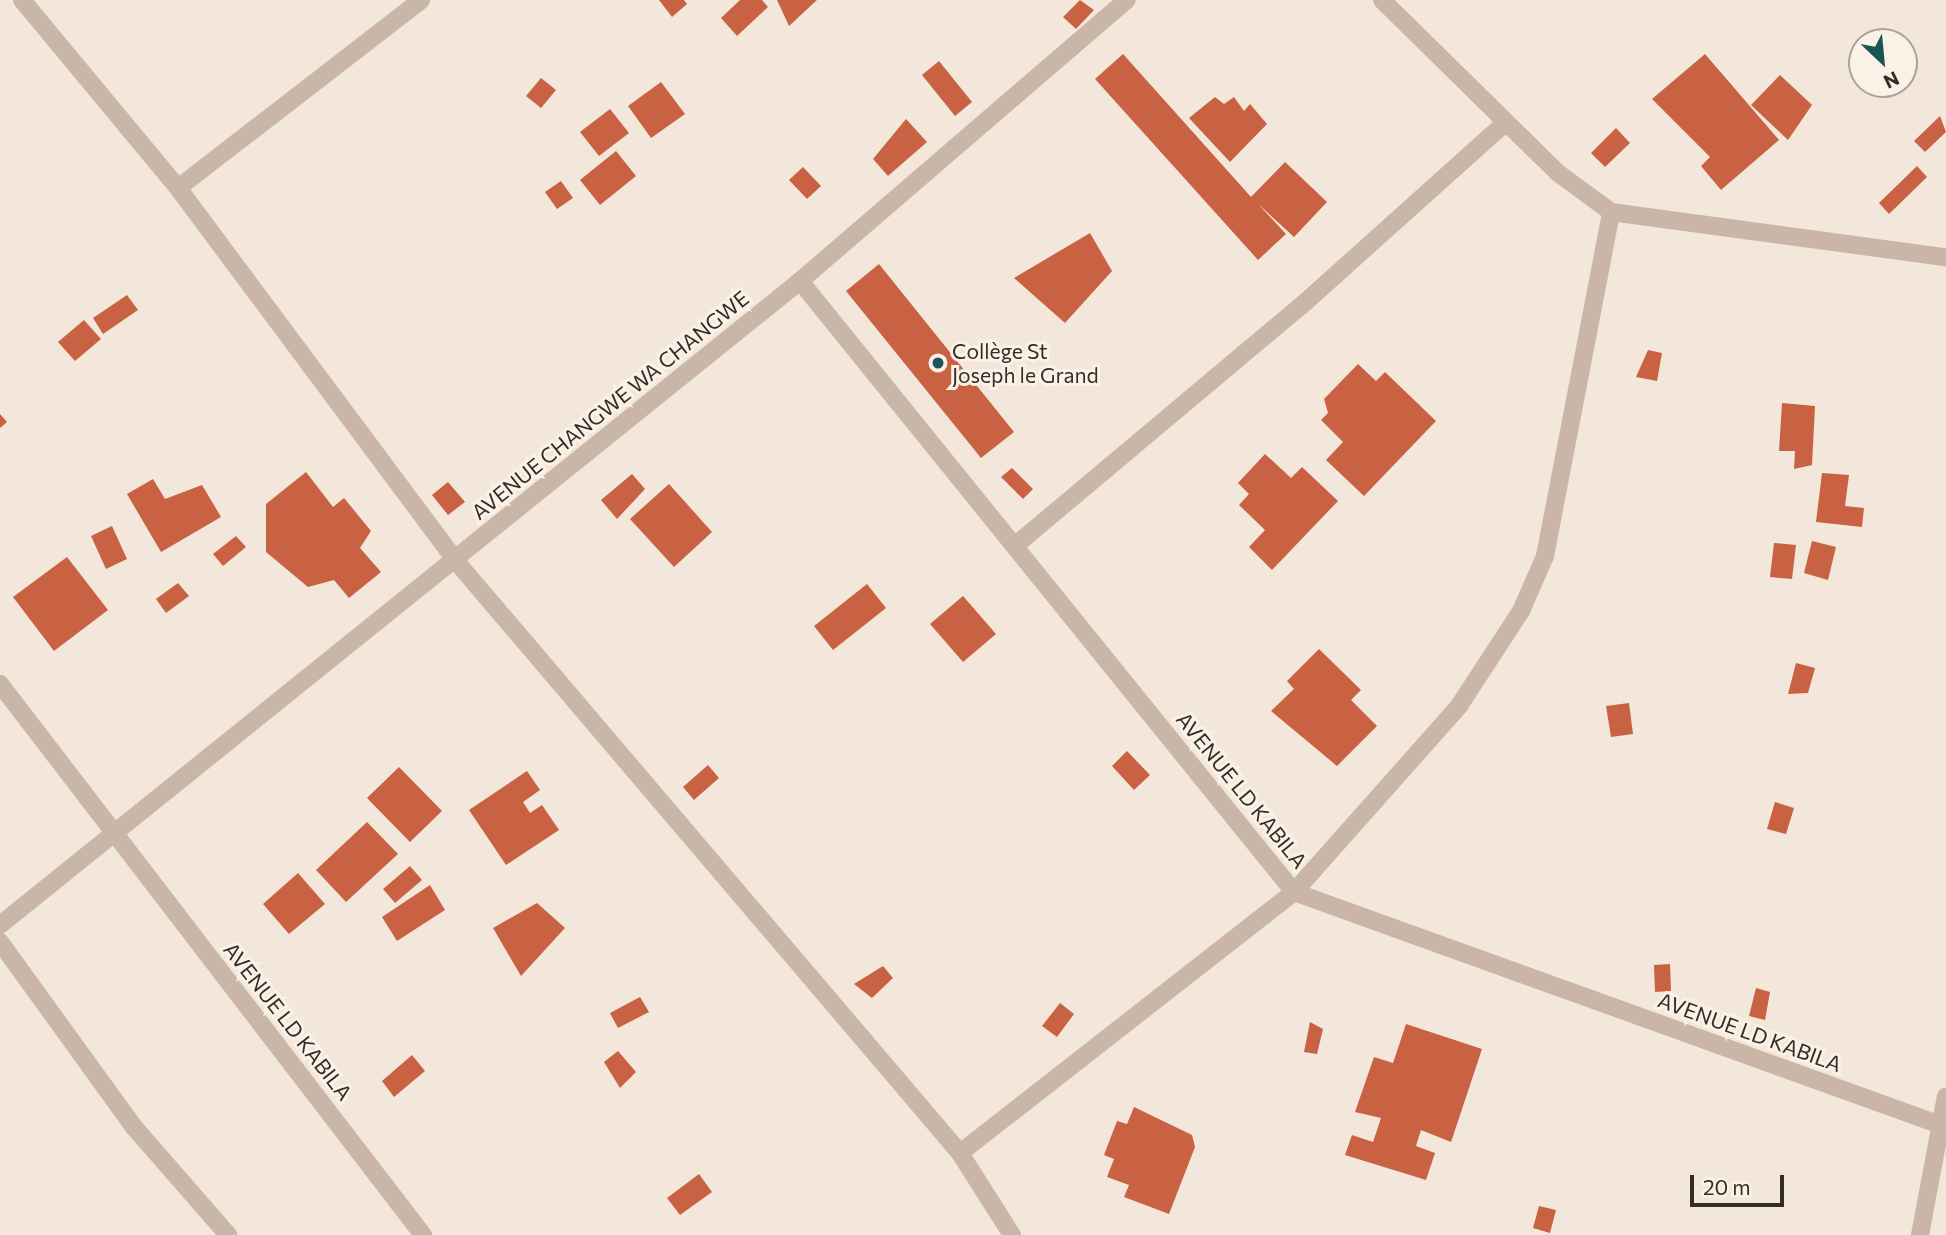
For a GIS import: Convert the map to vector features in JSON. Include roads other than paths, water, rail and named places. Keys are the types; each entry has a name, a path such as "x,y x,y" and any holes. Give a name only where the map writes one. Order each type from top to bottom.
{"street":[{"path":"22,0 178,188 455,560 960,1153 1012,1235"},
{"path":"178,188 421,0"},
{"name":"AVENUE CHANGWE WA CHANGWE","path":"114,836 800,281 1128,0"},
{"path":"1382,0 1504,124 1611,212 1946,257"},
{"path":"1017,544 1301,306 1504,124"},
{"path":"960,1153 1294,892 1460,706 1521,611 1545,556 1611,212"},
{"name":"AVENUE LD KABILA","path":"800,281 1017,544 1294,892 1941,1125"},
{"name":"AVENUE LD KABILA","path":"0,684 114,836 423,1235"},
{"path":"0,925 114,836"},
{"path":"0,942 133,1126 228,1235"},
{"path":"1920,1235 1946,1096"}],"place":[{"name":"Collège St Joseph le Grand","path":"938,363"}]}
